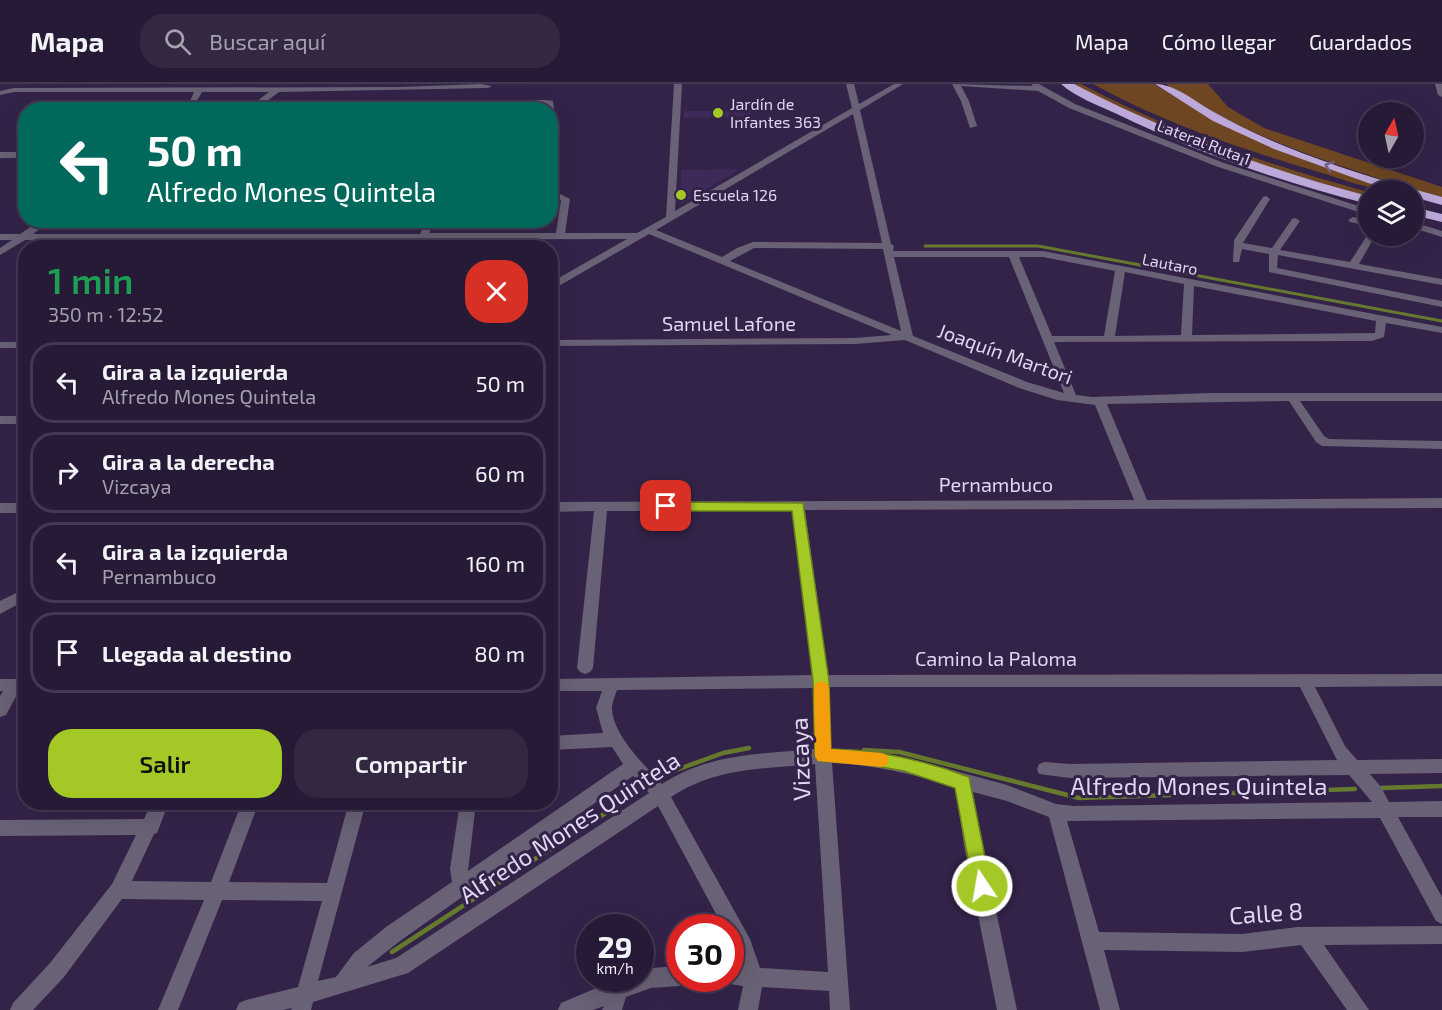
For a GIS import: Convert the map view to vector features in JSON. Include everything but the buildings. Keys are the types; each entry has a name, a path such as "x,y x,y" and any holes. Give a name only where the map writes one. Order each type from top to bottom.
{"highway":[{"path":"1066,84 1115,110 1187,141 1293,178 1358,197"},
{"path":"1087,84 1139,110 1206,138 1273,162 1358,186"},
{"path":"1160,84 1208,114 1265,141 1373,180"},
{"path":"1424,204 1442,204"},
{"path":"1424,209 1442,219"}],"street":[{"path":"128,84 276,90 488,85 482,102"},
{"path":"670,219 678,84"},
{"path":"850,84 890,250 908,337"},
{"path":"558,283 899,84"},
{"path":"973,126 957,84 1038,87"},
{"path":"1439,84 1442,93"},
{"path":"1,92 207,87"},
{"path":"192,102 207,87"},
{"name":"Lateral Ruta 1","path":"1038,87 1072,106 1221,165 1358,209"},
{"path":"416,102 426,88"},
{"path":"260,102 276,90"},
{"path":"0,155 18,155"},
{"path":"558,196 566,199 560,237"},
{"path":"1236,260 1237,245 1266,200"},
{"path":"1295,220 1274,252 1272,270 1442,304"},
{"path":"1353,220 1358,221"},
{"path":"19,240 37,228"},
{"path":"423,237 427,228"},
{"path":"1424,228 1442,234"},
{"path":"0,237 560,237 645,233"},
{"name":"Joaquín Martori","path":"645,233 723,261 1023,385 1072,399 1442,397"},
{"path":"0,252 18,241"},
{"name":"Lautaro","path":"723,261 753,245 1043,254 1442,330"},
{"path":"1237,245 1442,282"},
{"path":"1348,285 1351,266 1364,246"},
{"path":"1013,254 1072,399"},
{"path":"1109,339 1120,270"},
{"path":"1186,339 1189,283"},
{"path":"1049,339 1372,338 1380,335 1381,319"},
{"name":"Samuel Lafone","path":"558,343 855,341 908,337"},
{"path":"2,348 18,346"},
{"path":"1292,397 1320,439 1326,443 1442,445"},
{"path":"1100,400 1142,503"},
{"path":"0,420 18,420"},
{"name":"Pernambuco","path":"558,507 1442,503"},
{"name":"Vizcaya","path":"798,506 821,681 823,756 840,1010"},
{"path":"585,668 601,507"},
{"path":"0,508 18,508"},
{"path":"0,608 18,598"},
{"name":"Camino la Paloma","path":"558,685 821,681 1442,680"},
{"path":"1304,681 1339,751 1366,780 1384,808 1442,915"},
{"path":"0,710 14,685"},
{"path":"610,685 604,714 609,729 634,766 660,793 743,946 754,977 753,993 748,1010"},
{"path":"558,743 615,740"},
{"name":"Alfredo Mones Quintela","path":"246,1010 303,1003 342,985 401,966 626,818 660,793 699,772 723,765 823,756 864,757 904,764 1007,793 1056,812 1109,815 1442,808"},
{"name":"Alfredo Mones Quintela","path":"1045,769 1070,771 1351,765 1442,766"},
{"name":"Alfredo Mones Quintela","path":"342,985 361,960 461,884 634,766"},
{"path":"963,782 973,844 1007,1010"},
{"path":"20,1010 57,970 118,890 158,810"},
{"path":"168,1010 186,971 248,810"},
{"path":"303,1003 356,810"},
{"path":"461,884 459,868 467,810"},
{"path":"1056,812 1110,1010"},
{"path":"0,828 151,827"},
{"path":"118,890 333,892"},
{"name":"Calle 8","path":"1093,941 1242,943 1306,936 1442,935"},
{"path":"1306,936 1359,1010"},
{"path":"744,977 838,982"},
{"path":"568,1010 611,992"},
{"path":"612,1010 619,992"}],"shaded area":[{"path":"1071,84 1081,84 1150,117 1221,146 1358,189 1358,194 1271,168 1181,136"},
{"path":"1093,84 1154,84 1202,113 1289,154 1365,180 1358,180 1358,184 1356,184 1261,154 1175,123"},
{"path":"1166,84 1208,84 1228,107 1264,128 1358,159 1358,168 1385,168 1421,180 1383,180 1370,176 1265,137 1198,104"},
{"name":"Jardín de Infantes 363","path":"684,111 751,111 752,117 684,118"},
{"path":"740,169 683,203 680,203 681,170"},
{"path":"1424,181 1442,187 1442,198 1424,192"}],"waterway":[{"path":"925,246 1038,246 1442,321"},
{"path":"665,774 723,753 749,748"},
{"path":"864,750 899,752 1079,798 1355,789"},
{"path":"1381,788 1442,786"},
{"path":"392,952 638,792"}],"slow traffic":[{"path":"821,688 825,737 823,756 864,757 881,760"}],"place":[{"name":"Jardín de Infantes 363","path":"718,113"},
{"name":"Escuela 126","path":"681,195"}],"route":[{"path":"666,506 798,506 821,681 825,737 823,756 864,757 904,764 963,782 982,886"}]}
